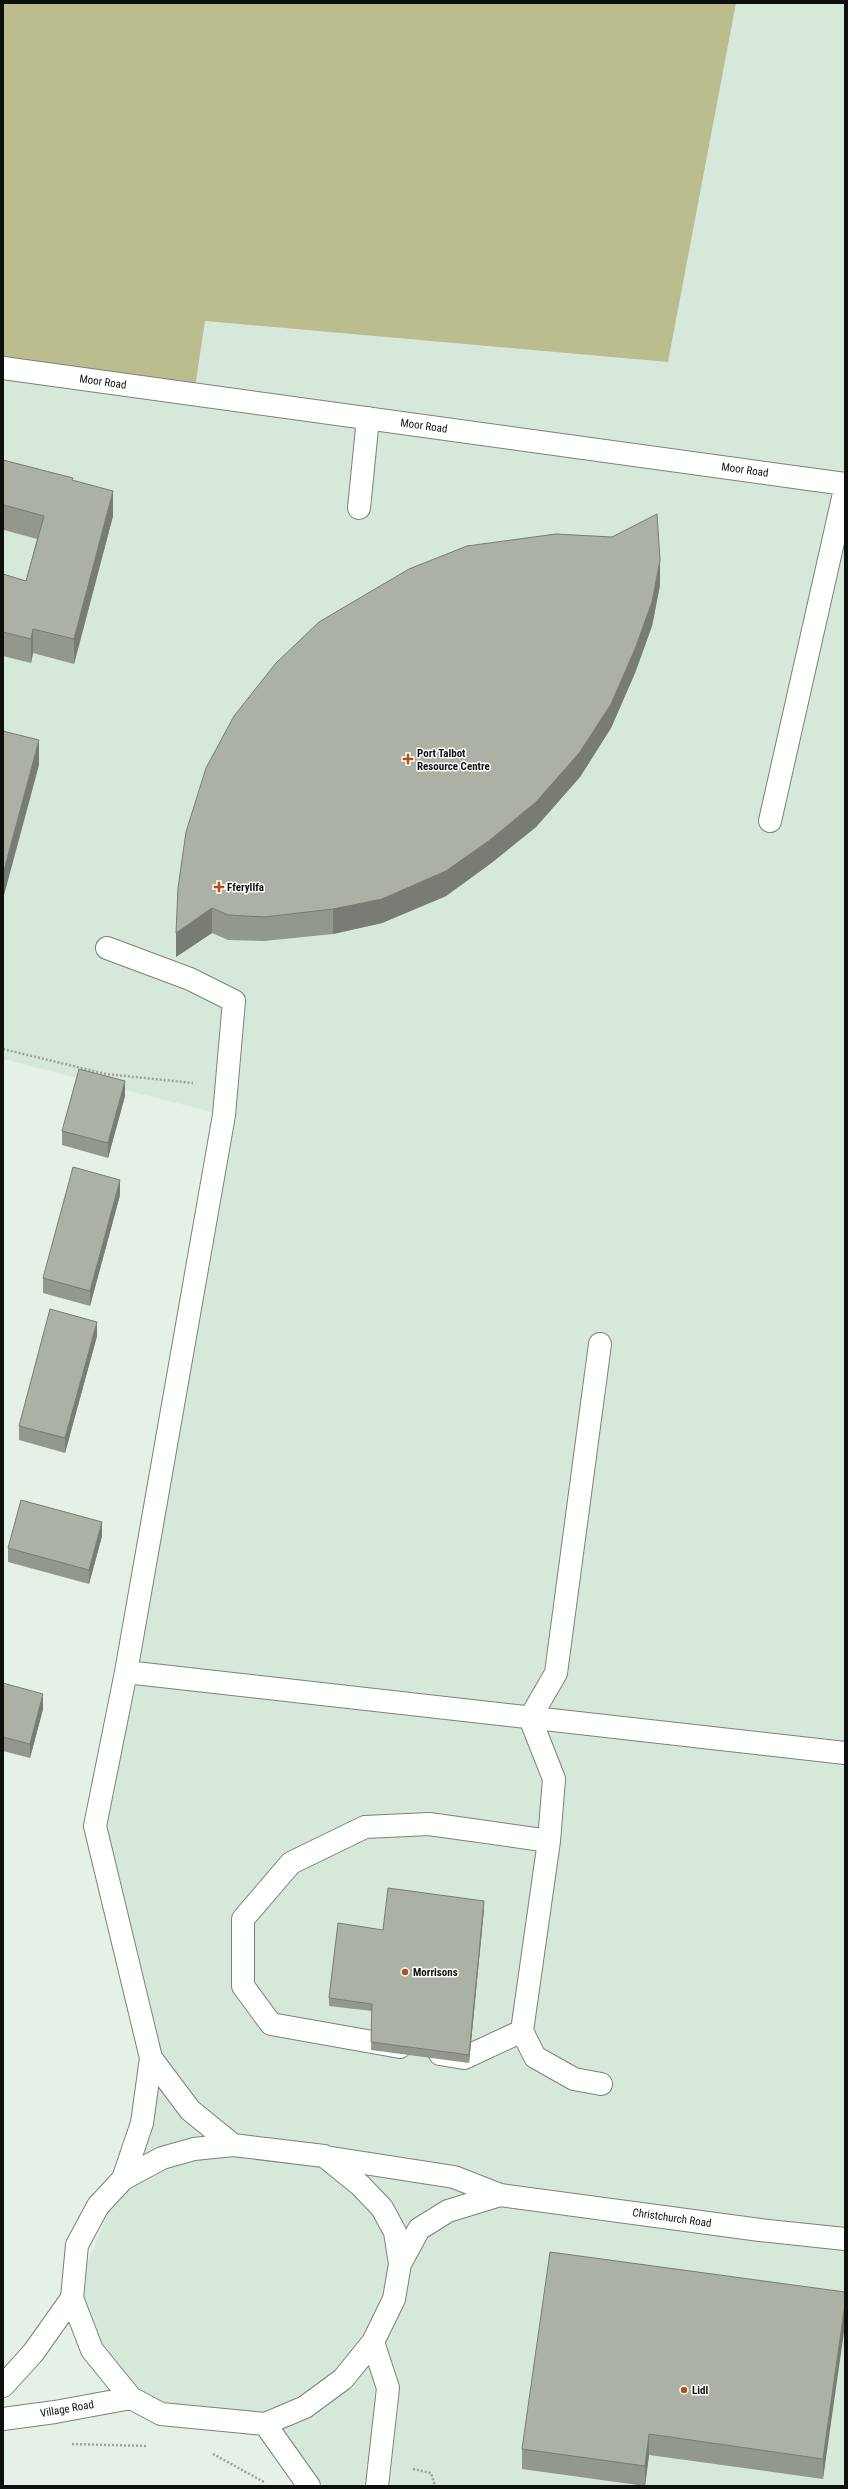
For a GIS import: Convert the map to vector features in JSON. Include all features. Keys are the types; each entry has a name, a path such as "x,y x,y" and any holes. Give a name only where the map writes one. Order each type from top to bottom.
{"street":[{"name":"Moor Road","path":"3,368 845,484"},
{"path":"359,508 368,418"},
{"path":"770,821 845,488"},
{"path":"107,948 190,979 234,1001 227,1090 203,1240 126,1672 95,1826 151,2058 142,2123 123,2179 98,2206 77,2245 72,2298 92,2350 131,2398 161,2414 265,2424 305,2407 343,2379 373,2342 394,2298 400,2264 395,2232 382,2208 360,2185 324,2156"},
{"path":"530,1718 556,1673 600,1344"},
{"path":"126,1672 845,1753"},
{"path":"530,1718 554,1779 549,1841 522,2031 534,2057 574,2079 601,2084"},
{"path":"522,2031 464,2058 271,2024 243,1986 243,1919 290,1863 365,1827 430,1824 549,1841"},
{"path":"151,2058 190,2110 233,2145"},
{"name":"Christchurch Road","path":"123,2179 162,2158 194,2149 233,2145 324,2156 454,2177 500,2195 760,2230 845,2239"},
{"name":"Christchurch Road","path":"400,2264 419,2229 448,2211 500,2195"},
{"path":"3,2386 34,2353 72,2298"},
{"path":"373,2342 388,2388 377,2486"},
{"name":"Village Road","path":"3,2419 55,2412 131,2398"},
{"path":"265,2424 310,2486"}],"path":[{"path":"3,1049 106,1074 206,1084 227,1090"},
{"path":"69,2444 154,2446"},
{"path":"206,2450 265,2482"},
{"path":"413,2469 431,2473 435,2486"}],"shaded area":[{"path":"3,3 845,3 845,2486 297,2486 265,2424 131,2398 72,2298 123,2179 151,2058 95,1826 224,1115 3,1059"}],"green space":[{"path":"3,3 736,3 668,362 205,321 194,394 3,368"}],"building":[{"path":"3,460 73,478 72,480 113,491 74,639 33,629 31,639 3,632 3,574 26,581 44,516 4,505 3,509"},
{"name":"Port Talbot Resource Centre","path":"657,514 660,560 652,602 635,649 611,704 580,752 536,802 490,840 446,871 382,899 333,909 264,917 228,915 212,908 176,933 178,888 186,832 206,768 234,716 276,663 319,622 409,569 467,546 556,534 612,537"},
{"path":"3,731 39,740 3,874"},
{"path":"79,1069 125,1081 108,1143 62,1131"},
{"path":"73,1167 120,1180 90,1291 43,1278"},
{"path":"50,1309 97,1322 65,1438 19,1426"},
{"path":"21,1500 102,1522 89,1570 8,1548"},
{"path":"3,1683 43,1694 30,1744 3,1737"},
{"name":"Morrisons","path":"388,1888 484,1901 469,2055 371,2042 372,2004 329,1998 338,1923 383,1930"},
{"name":"Lidl","path":"550,2252 845,2292 845,2304 823,2459 649,2434 645,2466 522,2449"}],"place":[{"name":"Port Talbot Resource Centre","path":"408,759"},
{"name":"Fferyllfa","path":"219,887"},
{"name":"Morrisons","path":"405,1972"},
{"name":"Lidl","path":"684,2390"}]}
